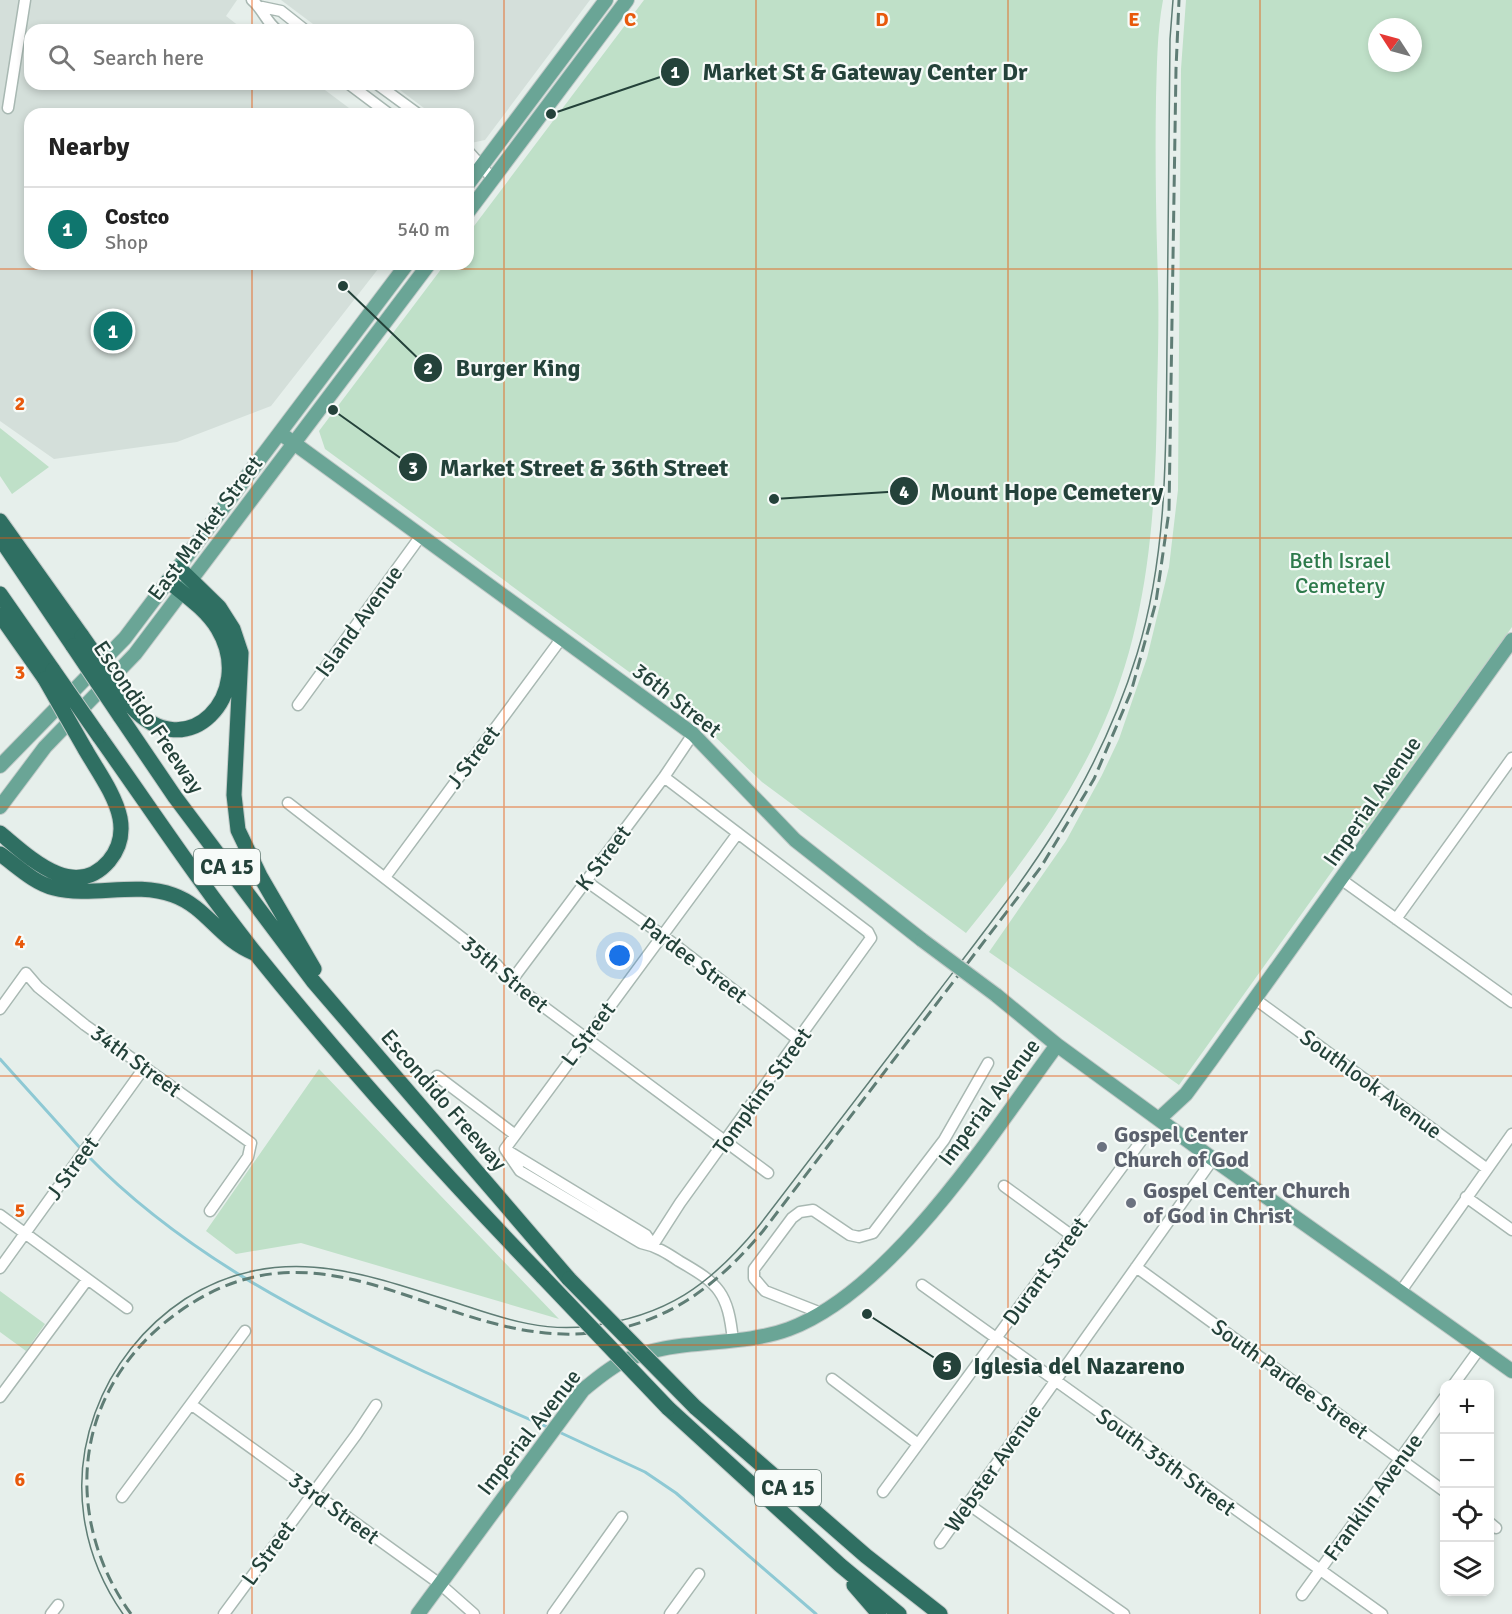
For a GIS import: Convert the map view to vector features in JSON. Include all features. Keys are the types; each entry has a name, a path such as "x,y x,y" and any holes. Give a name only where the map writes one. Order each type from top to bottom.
{"highway":[{"path":"0,521 78,641"},
{"name":"Escondido Freeway","path":"0,538 78,641 126,711 189,816 339,1013 570,1279 695,1407 866,1556 940,1614"},
{"path":"179,568 219,606 233,629 241,653 234,795 238,830 260,876 339,1013"},
{"path":"126,711 155,726 171,730 184,729 201,724 215,712 224,698 229,666 220,631 212,619 168,581"},
{"name":"Escondido Freeway","path":"0,594 49,674 99,736 213,899 256,954 433,1162 668,1408 840,1565 899,1614"},
{"path":"0,615 49,674 120,817 120,840 110,860 101,868 80,877 64,877 48,871 0,833"},
{"path":"0,854 34,878 54,888 153,891 173,895 196,907 235,945 256,954"},
{"path":"840,1565 864,1599 879,1614"}],"main road":[{"path":"474,173 606,0"},
{"path":"474,204 627,0"},
{"name":"East Market Street","path":"0,766 106,660 179,568 403,270"},
{"name":"East Market Street","path":"0,807 45,747 135,654 295,445 425,270"},
{"name":"36th Street","path":"280,433 693,734 795,840 1058,1045"},
{"name":"Imperial Avenue","path":"418,1614 583,1390 620,1363 672,1347 733,1341 789,1329 843,1299 926,1220 1058,1045 1160,1118 1186,1095 1512,640"},
{"path":"1160,1118 1213,1159 1512,1371"}],"street":[{"path":"8,108 25,0"},
{"path":"252,0 281,11 297,24"},
{"path":"264,4 271,24"},
{"path":"357,90 381,108"},
{"path":"385,90 410,108"},
{"path":"474,174 493,179"},
{"name":"Island Avenue","path":"297,705 420,537"},
{"name":"J Street","path":"386,876 561,639"},
{"name":"K Street","path":"512,980 664,777 693,734"},
{"path":"1396,919 1512,758"},
{"path":"664,777 738,833"},
{"name":"35th Street","path":"288,803 386,876 512,980 517,987 768,1173"},
{"name":"L Street","path":"653,1245 641,1243 519,1171 505,1149 584,1038 738,833"},
{"name":"Tompkins Street","path":"653,1245 680,1203 800,1041 871,938 868,932 738,833"},
{"path":"1342,880 1512,1000"},
{"name":"Pardee Street","path":"586,881 662,935 800,1041"},
{"name":"34th Street","path":"0,1009 26,973 38,987 85,1025 251,1143 248,1157 210,1211"},
{"name":"Southlook Avenue","path":"1255,999 1486,1168"},
{"path":"820,1313 765,1291 758,1286 754,1278 754,1269 792,1218 800,1212 813,1210 850,1235 859,1237 873,1233 944,1140 988,1063"},
{"name":"J Street","path":"0,1268 144,1068"},
{"path":"437,1076 514,1134"},
{"path":"1401,1291 1512,1134"},
{"name":"Durant Street","path":"883,1492 1144,1137"},
{"name":"Webster Avenue","path":"940,1543 1213,1159"},
{"path":"1004,1186 1071,1235"},
{"path":"1466,1197 1512,1230"},
{"path":"0,1215 127,1308"},
{"path":"653,1245 714,1283 723,1296 733,1341"},
{"name":"South Pardee Street","path":"1136,1267 1440,1488"},
{"path":"0,1397 87,1280"},
{"name":"South 35th Street","path":"922,1285 1053,1382 1382,1614"},
{"path":"122,1497 192,1405 244,1331"},
{"path":"1457,1380 1480,1348"},
{"path":"832,1378 918,1444"},
{"name":"Franklin Avenue","path":"1302,1595 1440,1404"},
{"name":"33rd Street","path":"192,1405 312,1494 440,1584 474,1614"},
{"name":"L Street","path":"224,1614 376,1405"},
{"path":"968,1504 1124,1614"},
{"path":"553,1614 622,1517"},
{"path":"670,1614 699,1574"}],"shaded area":[{"path":"0,0 237,0 226,16 236,24 24,24 24,90 325,90 349,108 24,108 24,270 377,270 271,406 177,442 54,459 0,421"},
{"path":"281,0 590,0 485,140 474,142 474,108 424,108 400,90 474,90 474,24 313,24"}],"green space":[{"path":"644,0 1163,0 1158,37 1156,98 1158,309 1155,482 1139,611 1129,654 1115,695 1085,763 1038,839 966,933 762,782 707,729 325,449 319,431 440,270 474,270 474,226"},
{"name":"Beth Israel Cemetery","path":"1186,0 1512,0 1512,627 1363,834 1358,835 1179,1085 989,952 1066,841 1119,739 1147,658 1169,567 1178,490 1181,69"},
{"path":"0,428 49,467 12,494 0,476"},
{"path":"319,1069 559,1319 301,1243 236,1254 206,1231"},
{"path":"0,1291 45,1324 26,1351 0,1332"}],"waterway":[{"path":"0,1059 81,1149"},
{"path":"86,1154 162,1221 203,1251 289,1304 379,1350 550,1428"},
{"path":"559,1432 645,1472 676,1493 816,1614"}],"tram line":[{"path":"123,1614 97,1567 89,1542 82,1491 87,1439 102,1396 120,1363 143,1335 170,1310 185,1299 221,1281 256,1270 291,1267 326,1268 361,1275 484,1312 543,1326 573,1327 616,1322 664,1306 684,1295 722,1266 758,1227 999,912 1054,833 1100,749 1120,703 1137,654 1155,577 1165,460 1170,39 1173,0"}],"railway":[{"path":"131,1614 105,1568 90,1517 87,1491 91,1439 99,1413 122,1369 142,1344 167,1321 180,1311 234,1283 286,1273 336,1276 386,1289 486,1321 537,1332 591,1333 618,1329 666,1312 708,1286 763,1231 1041,867 1094,779 1131,692 1156,602 1169,511 1179,0"}],"place":[{"name":"Market St & Gateway Center Dr","path":"551,114"},
{"name":"Burger King","path":"343,286"},
{"name":"Costco","path":"113,331"},
{"name":"Market Street & 36th Street","path":"333,410"},
{"name":"Mount Hope Cemetery","path":"774,499"},
{"name":"Gospel Center Church of God","path":"1102,1147"},
{"name":"Gospel Center Church of God in Christ","path":"1131,1203"},
{"name":"Iglesia del Nazareno","path":"867,1314"}]}
